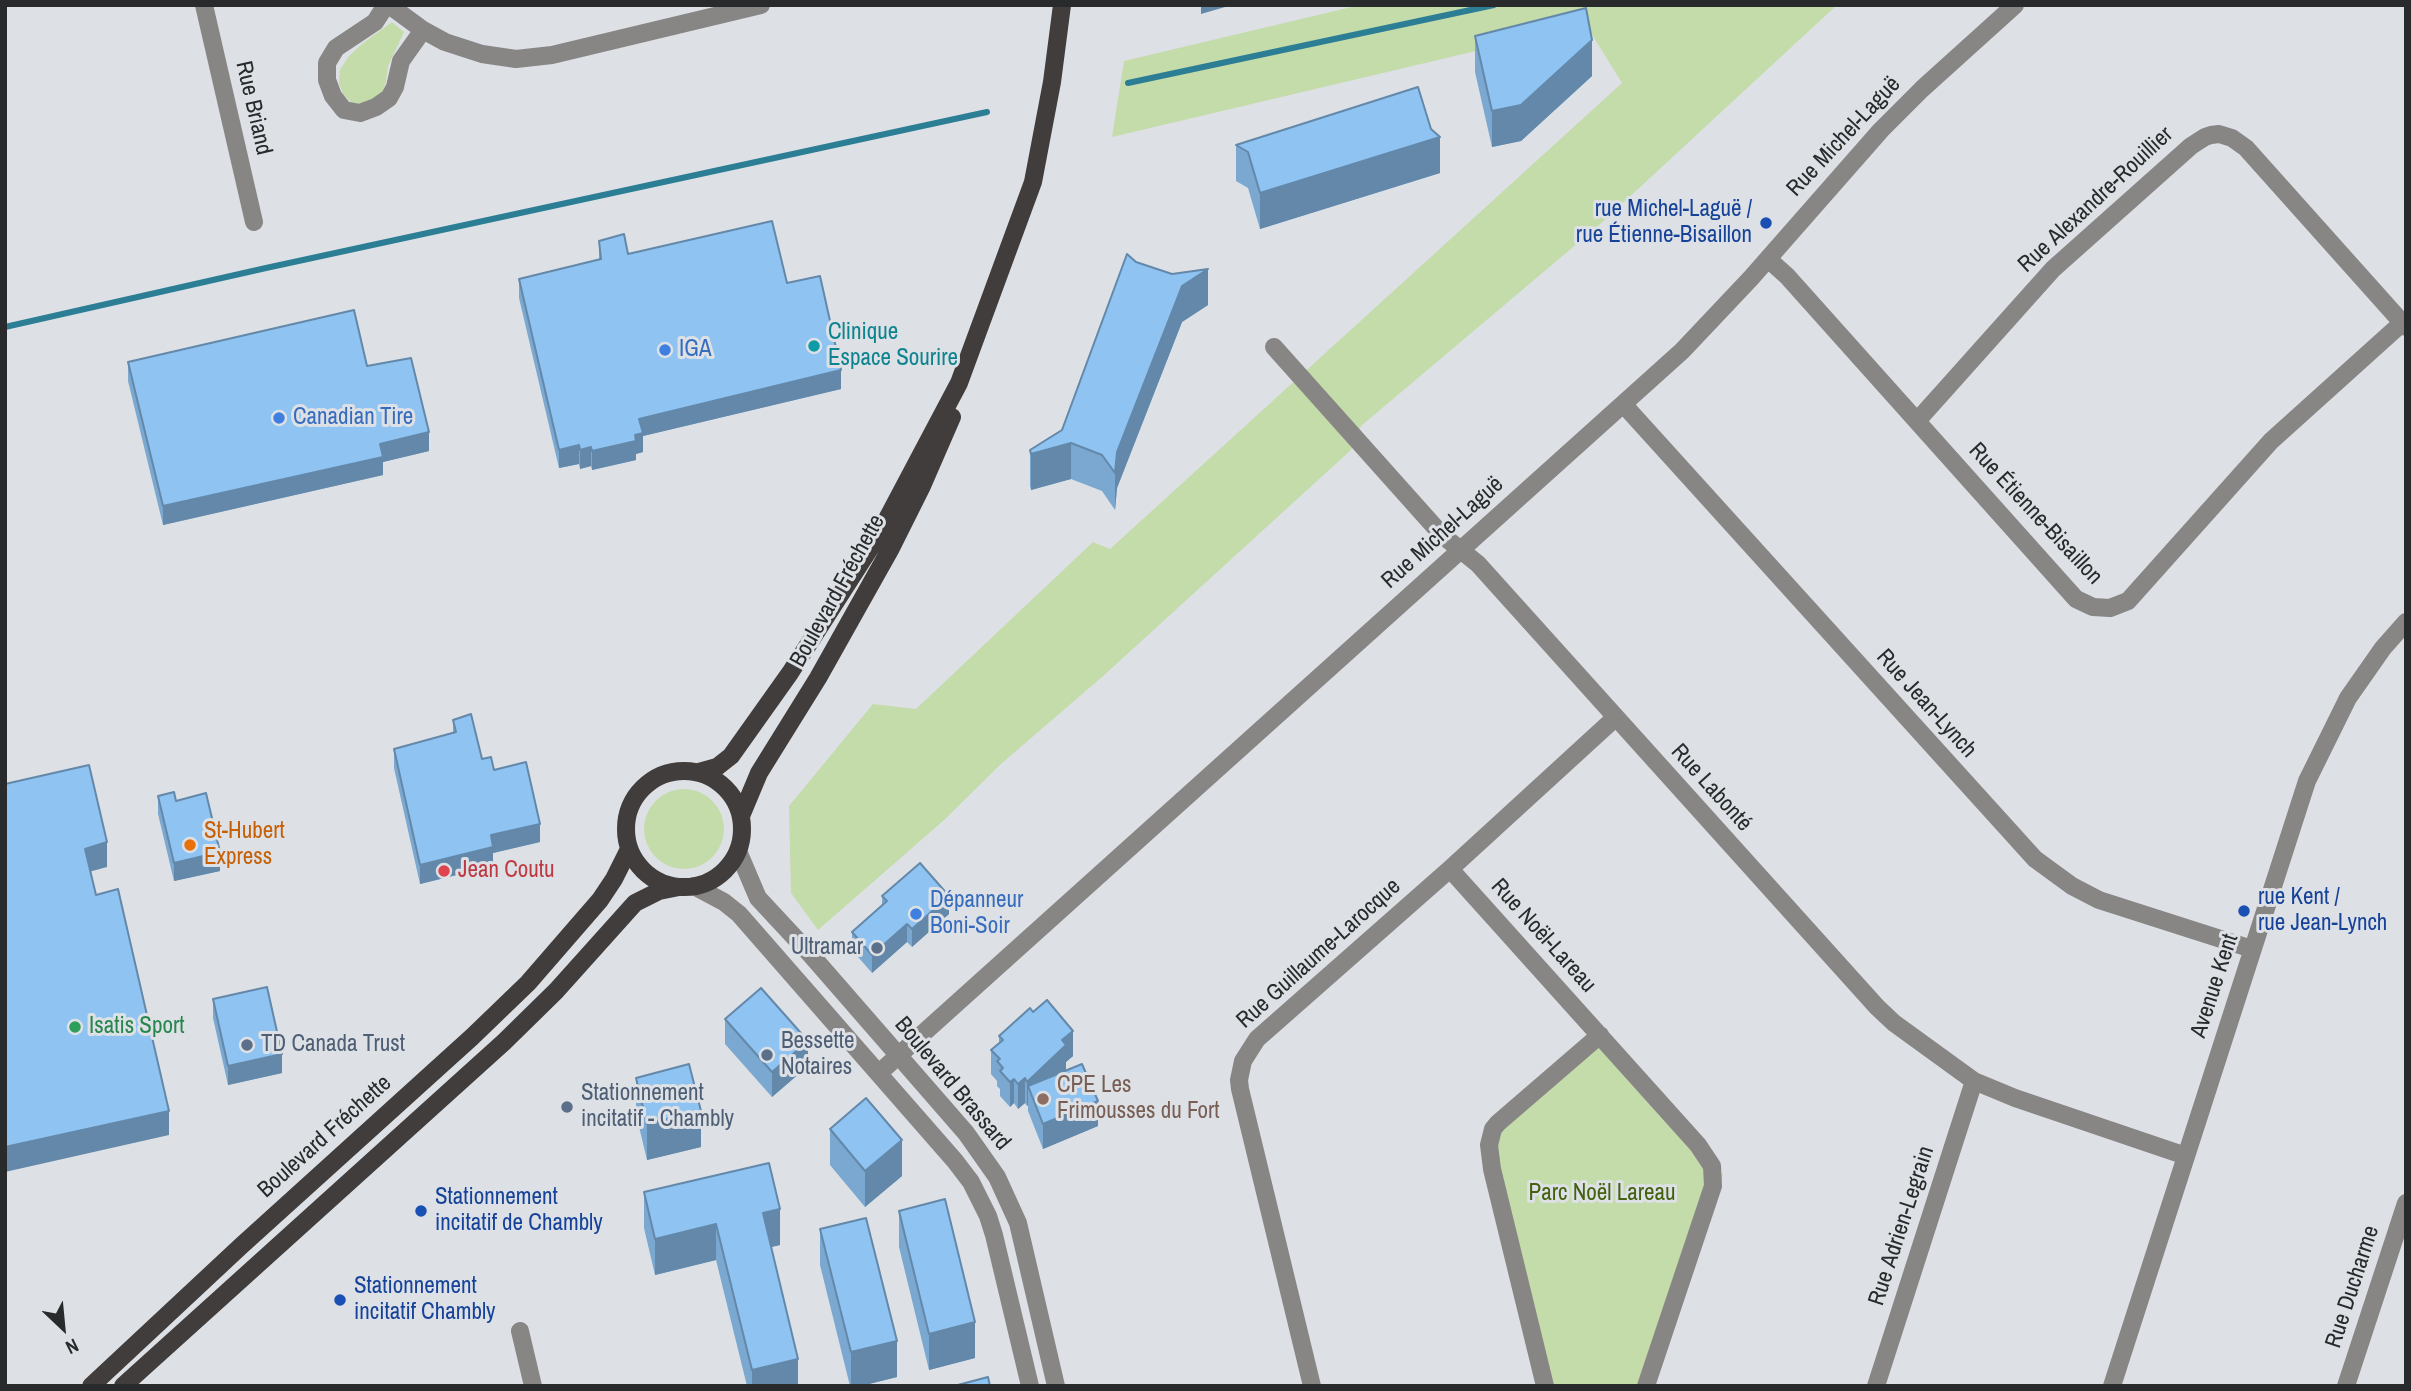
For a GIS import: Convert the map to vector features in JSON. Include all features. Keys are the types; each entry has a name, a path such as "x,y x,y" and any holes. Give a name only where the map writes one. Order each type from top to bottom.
{"main road":[{"name":"Boulevard Fréchette","path":"699,772 717,767 731,756 790,673 878,536 959,383 1033,183 1052,82 1062,5"},
{"name":"Boulevard Fréchette","path":"741,816 759,772 857,611 922,486 954,412 959,383"},
{"path":"123,1386 504,1042 556,991 635,903 659,891 687,886 719,876 729,866 738,851 743,827 733,796 723,785 699,772 684,770 670,772 648,783 638,793 627,817 626,837 635,860 649,876 667,885 687,886"},
{"name":"Boulevard Fréchette","path":"91,1386 234,1251 472,1037 528,983 600,900 629,849"}],"street":[{"name":"Rue Briand","path":"204,5 254,222"},
{"path":"423,30 401,61 395,87 389,99 360,113 344,110 333,96 327,80 327,63 336,48 375,22 388,5 445,42 505,59 552,55 761,5"},
{"name":"Rue Michel-Laguë","path":"878,1073 1682,351 1768,259 1881,130 2015,5"},
{"name":"Rue Alexandre-Rouillier","path":"1917,421 2053,270 2192,146 2211,135 2232,138 2246,148 2404,325"},
{"name":"Rue Étienne-Bisaillon","path":"1768,259 1787,276 2076,599 2092,607 2116,607 2128,601 2271,441 2404,325"},
{"name":"Rue Labonté","path":"1274,347 1442,535 1478,564 1877,1007 1933,1053 1974,1081 2015,1098 2186,1156"},
{"name":"Rue Jean-Lynch","path":"1624,405 2030,855 2072,886 2099,900 2252,949"},
{"name":"Avenue Kent","path":"2112,1386 2307,781 2348,698 2383,648 2406,622"},
{"name":"Rue Guillaume-Larocque","path":"1312,1386 1240,1089 1240,1070 1246,1054 1258,1040 1615,718"},
{"name":"Boulevard Brassard","path":"738,851 758,898 899,1056 979,1150 997,1177 1013,1208 1056,1386"},
{"name":"Rue Noël-Lareau","path":"1450,869 1698,1145 1713,1170 1713,1186 1646,1386"},
{"name":"Boulevard Brassard","path":"687,886 724,902 739,914 963,1171 980,1199 993,1235 1030,1386"},
{"path":"1545,1386 1489,1145 1493,1129 1498,1123 1600,1035"},
{"name":"Rue Adrien-Legrain","path":"1876,1386 1974,1081"},
{"name":"Rue Ducharme","path":"2346,1386 2406,1203"},
{"path":"520,1331 533,1386"}],"green space":[{"path":"1360,5 1837,5 1598,226 1361,426 1351,450 1102,677 1002,763 943,821 818,930 791,893 789,806 873,704 916,709 1093,542 1110,549 1622,83 1586,25 1112,137 1124,61"},
{"path":"392,22 404,32 388,66 381,95 366,104 353,104 343,94 339,83 340,70 349,56 362,44"},
{"path":"684,789 699,792 712,801 721,814 724,829 721,844 712,857 699,866 684,869 669,866 656,857 647,844 644,829 647,814 656,801 669,792"},
{"name":"Parc Noël Lareau","path":"1605,1037 1723,1175 1641,1386 1547,1386 1490,1177 1496,1127"}],"building":[{"path":"1586,8 1592,40 1521,105 1492,111 1475,36"},
{"path":"1418,87 1431,129 1440,137 1260,193 1248,152 1236,145"},
{"name":"IGA","path":"772,221 787,283 820,276 841,370 639,419 643,433 635,435 636,441 592,451 591,447 580,450 579,445 559,450 519,279 601,259 599,241 624,234 628,254"},
{"path":"1127,254 1136,262 1172,274 1208,269 1182,286 1117,452 1115,473 1102,455 1071,443 1031,454 1030,450 1062,430"},
{"name":"Canadian Tire","path":"354,310 367,366 411,358 429,432 380,444 383,457 163,506 128,362"},
{"path":"471,714 482,759 491,757 494,770 526,762 540,824 491,835 493,847 420,865 394,749 456,732 453,720"},
{"name":"Isatis Sport","path":"89,765 107,842 85,849 96,895 118,889 169,1111 5,1147 5,784"},
{"name":"St-Hubert Express","path":"174,792 176,801 206,793 220,852 174,863 158,796"},
{"path":"920,863 949,896 912,929 907,924 872,955 852,932 887,901 882,896"},
{"name":"TD Canada Trust","path":"267,987 282,1054 228,1066 213,999"},
{"path":"761,988 808,1041 772,1072 725,1019"},
{"path":"1047,1000 1073,1031 1062,1040 1066,1045 1027,1082 1025,1078 1018,1084 1014,1079 1010,1082 1000,1071 1003,1068 997,1061 1000,1059 991,1050 1003,1040 999,1036 1030,1008 1033,1012"},
{"path":"689,1064 701,1111 647,1124 636,1078"},
{"path":"1082,1064 1098,1101 1043,1124 1028,1086"},
{"path":"866,1098 902,1140 865,1171 830,1129"},
{"path":"769,1163 780,1209 763,1213 798,1359 752,1370 716,1224 655,1239 644,1192"},
{"path":"945,1199 975,1322 929,1334 899,1211"},
{"path":"866,1218 897,1341 851,1352 820,1229"},
{"path":"988,1377 990,1386 954,1386"}],"waterway":[{"path":"1128,83 1494,5"},
{"path":"5,327 987,112"}],"place":[{"name":"rue Michel-Laguë / rue Étienne-Bisaillon","path":"1766,223"},
{"name":"Clinique Espace Sourire","path":"814,346"},
{"name":"IGA","path":"665,350"},
{"name":"Canadian Tire","path":"279,418"},
{"name":"St-Hubert Express","path":"190,845"},
{"name":"Jean Coutu","path":"444,871"},
{"name":"rue Kent / rue Jean-Lynch","path":"2244,911"},
{"name":"Dépanneur Boni-Soir","path":"916,914"},
{"name":"Ultramar","path":"877,948"},
{"name":"Isatis Sport","path":"75,1027"},
{"name":"TD Canada Trust","path":"247,1045"},
{"name":"Bessette Notaires","path":"767,1055"},
{"name":"CPE Les Frimousses du Fort","path":"1043,1099"},
{"name":"Stationnement incitatif - Chambly","path":"567,1107"},
{"name":"Stationnement incitatif de Chambly","path":"421,1211"},
{"name":"Stationnement incitatif Chambly","path":"340,1300"}]}
